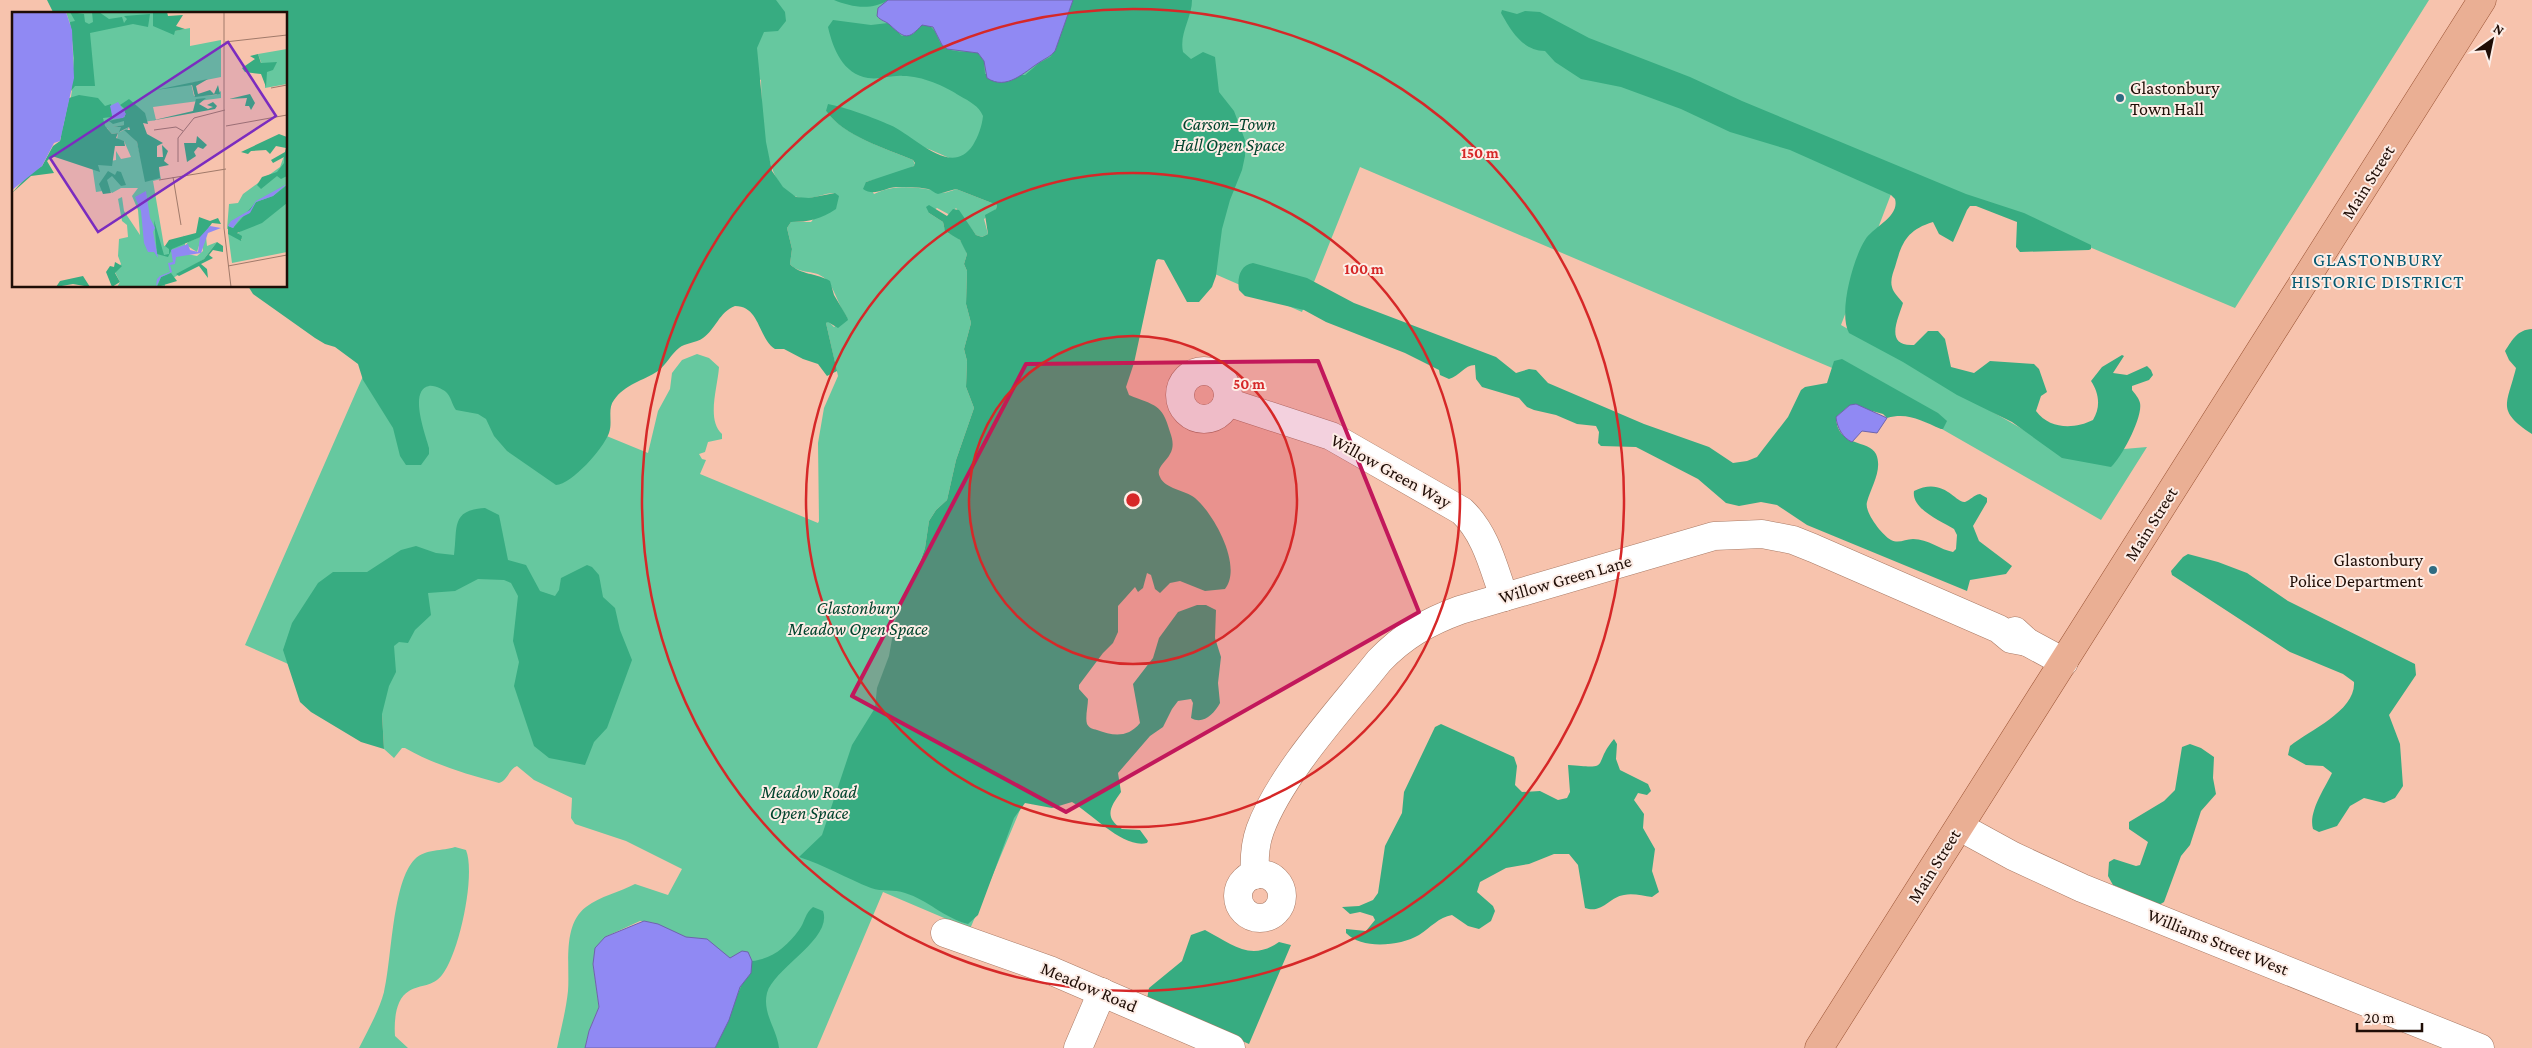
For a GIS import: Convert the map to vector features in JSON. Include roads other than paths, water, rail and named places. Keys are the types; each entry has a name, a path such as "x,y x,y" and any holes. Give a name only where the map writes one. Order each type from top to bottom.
{"main road":[{"name":"Main Street","path":"1819,1048 2482,0"}],"street":[{"name":"Willow Green Way","path":"1227,402 1331,436 1462,511 1471,520 1482,537 1504,597"},
{"name":"Willow Green Lane","path":"1255,875 1256,847 1260,830 1281,789 1379,662 1394,646 1424,624 1460,610 1714,536 1762,534 1799,543 1999,629 2011,639 2027,642 2064,662"},
{"name":"Williams Street West","path":"1960,827 2014,856 2082,888 2480,1048"},
{"name":"Meadow Road","path":"945,933 1018,957 1231,1048"},
{"path":"1078,1048 1102,992"}],"place":[{"name":"Glastonbury Town Hall","path":"2120,98"},
{"name":"Glastonbury Police Department","path":"2433,570"}],"district":[{"name":"GLASTONBURY HISTORIC DISTRICT","path":"2378,270"}],"park label":[{"name":"Carson–Town Hall Open Space","path":"1229,134"},
{"name":"Glastonbury Meadow Open Space","path":"858,618"},
{"name":"Meadow Road Open Space","path":"809,802"}]}
